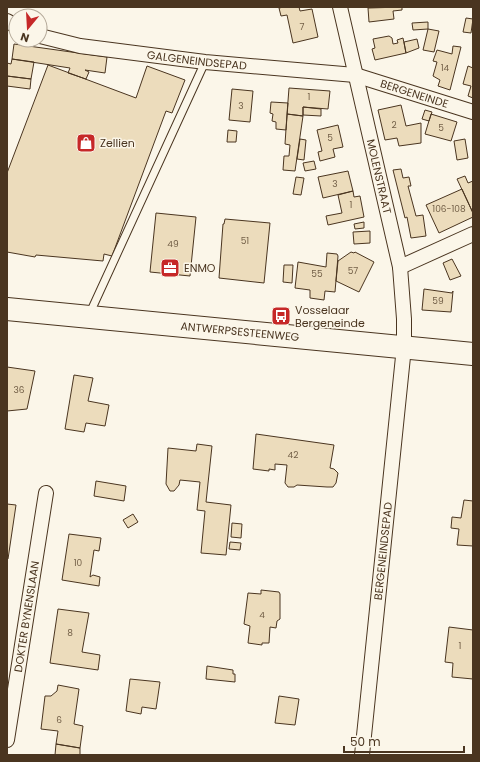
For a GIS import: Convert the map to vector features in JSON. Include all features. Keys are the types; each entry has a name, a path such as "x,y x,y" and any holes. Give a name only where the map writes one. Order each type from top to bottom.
{"main road":[{"name":"ANTWERPSESTEENWEG","path":"7,309 473,354"}],"street":[{"name":"MOLENSTRAAT","path":"340,7 400,267 404,319 404,347"},
{"name":"GALGENEINDSEPAD","path":"48,38 80,46 205,62 355,75"},
{"name":"BERGENEINDE","path":"355,75 473,112"},
{"path":"400,267 473,234"},
{"name":"BERGENEINDSEPAD","path":"362,755 404,347"},
{"name":"DOKTER BYNENSLAAN","path":"7,740 46,493"}],"lane":[{"path":"88,317 205,62"}],"building":[{"path":"299,7 300,11 312,9 318,37 293,43 287,15 281,16 279,8"},
{"path":"402,7 402,10 393,11 394,19 369,22 368,8"},
{"path":"466,18 473,19 471,33 463,32"},
{"path":"428,22 428,29 413,30 412,23"},
{"path":"428,29 439,31 434,52 423,50"},
{"path":"389,36 392,38 393,44 398,43 397,40 403,38 406,53 375,60 372,49 375,48 373,39"},
{"path":"417,39 419,48 406,53 404,42"},
{"path":"453,46 461,47 450,90 438,86 440,80 433,76 437,62 433,61 437,50 452,54"},
{"path":"13,48 43,48 107,57 105,73 85,70 89,72 86,79 68,73 70,68 12,59"},
{"path":"12,59 34,62 31,79 7,76 7,63 11,64"},
{"name":"Zellien","path":"48,65 136,98 147,66 185,80 172,113 166,111 112,256 104,254 103,261 36,255 35,257 7,252 7,173"},
{"path":"468,66 473,68 473,98 468,96 471,86 463,84"},
{"path":"7,76 31,79 30,89 7,86"},
{"path":"289,88 330,91 328,109 303,107 303,116 287,114"},
{"path":"232,89 253,91 250,122 229,120"},
{"path":"271,102 288,103 286,130 276,129 276,122 272,121 273,114 270,113"},
{"path":"401,105 406,126 421,123 421,143 399,146 397,138 385,140 378,110"},
{"path":"303,107 321,109 321,116 303,115"},
{"path":"425,110 432,112 429,121 422,119"},
{"path":"287,114 303,116 295,171 283,170 284,156 289,156 290,145 285,144"},
{"path":"431,114 457,122 451,141 425,134"},
{"path":"338,125 343,147 333,149 335,157 320,161 318,152 322,151 317,130"},
{"path":"228,130 237,131 236,142 227,142"},
{"path":"300,139 306,140 304,160 297,159"},
{"path":"465,139 468,158 457,160 454,141"},
{"path":"314,161 316,169 305,171 303,163"},
{"path":"401,169 403,178 409,177 411,186 408,186 416,216 423,215 426,236 411,238 407,217 405,218 393,170"},
{"path":"348,171 353,191 323,198 318,177"},
{"path":"465,176 468,183 473,181 473,213 457,179"},
{"path":"296,177 304,178 301,195 293,194"},
{"path":"462,189 473,213 473,217 439,233 426,205"},
{"path":"353,191 354,197 360,196 364,217 328,225 326,216 342,213 338,195"},
{"path":"156,213 196,217 190,276 150,272"},
{"path":"225,219 270,223 264,283 219,278 223,224"},
{"path":"364,222 364,228 355,229 354,224"},
{"path":"370,231 370,243 354,244 353,232"},
{"path":"351,252 355,252 374,262 359,292 336,281 338,261"},
{"path":"327,253 337,254 338,256 335,292 325,291 324,300 310,298 310,290 295,288 298,262 326,267"},
{"path":"452,259 461,276 450,280 443,263"},
{"path":"284,265 293,265 292,283 283,282"},
{"path":"424,289 452,293 453,291 451,312 422,310"},
{"path":"7,367 35,371 27,409 7,411"},
{"path":"74,375 93,378 88,401 109,405 105,426 86,423 84,432 65,429"},
{"path":"256,434 334,445 330,468 334,469 338,473 336,483 333,487 297,485 294,487 288,487 285,483 287,465 275,464 275,470 269,469 269,471 253,469"},
{"path":"197,444 212,446 206,502 231,505 226,555 201,553 205,511 197,510 200,482 180,480 179,485 174,491 170,491 166,484 168,448 196,451"},
{"path":"96,481 126,486 124,501 94,496"},
{"path":"464,500 473,501 473,546 457,545 459,529 451,528 452,517 461,518"},
{"path":"7,504 16,505 8,559 7,559"},
{"path":"133,514 138,522 128,528 123,520"},
{"path":"232,523 242,524 241,538 231,537"},
{"path":"69,534 101,538 99,551 94,550 90,577 93,575 100,577 99,586 62,580"},
{"path":"230,542 241,543 240,550 229,549"},
{"path":"261,590 279,592 280,594 280,619 277,621 276,628 270,627 269,643 262,643 262,645 248,643 250,626 244,624 248,593 261,594"},
{"path":"58,609 89,613 82,652 100,655 98,670 50,663"},
{"path":"449,627 473,630 473,679 452,677 453,663 445,662"},
{"path":"207,666 233,670 233,674 235,674 235,682 206,679"},
{"path":"130,679 160,682 156,709 142,707 141,714 126,711"},
{"path":"58,685 79,689 74,724 83,726 80,748 56,744 58,731 41,729 45,696 51,696 57,691"},
{"path":"279,696 299,699 295,725 275,723"},
{"path":"56,744 80,748 80,755 55,755"}],"place":[{"name":"Zellien","path":"86,143"},
{"name":"ENMO","path":"170,268"},
{"name":"Vosselaar Bergeneinde","path":"281,316"}]}
